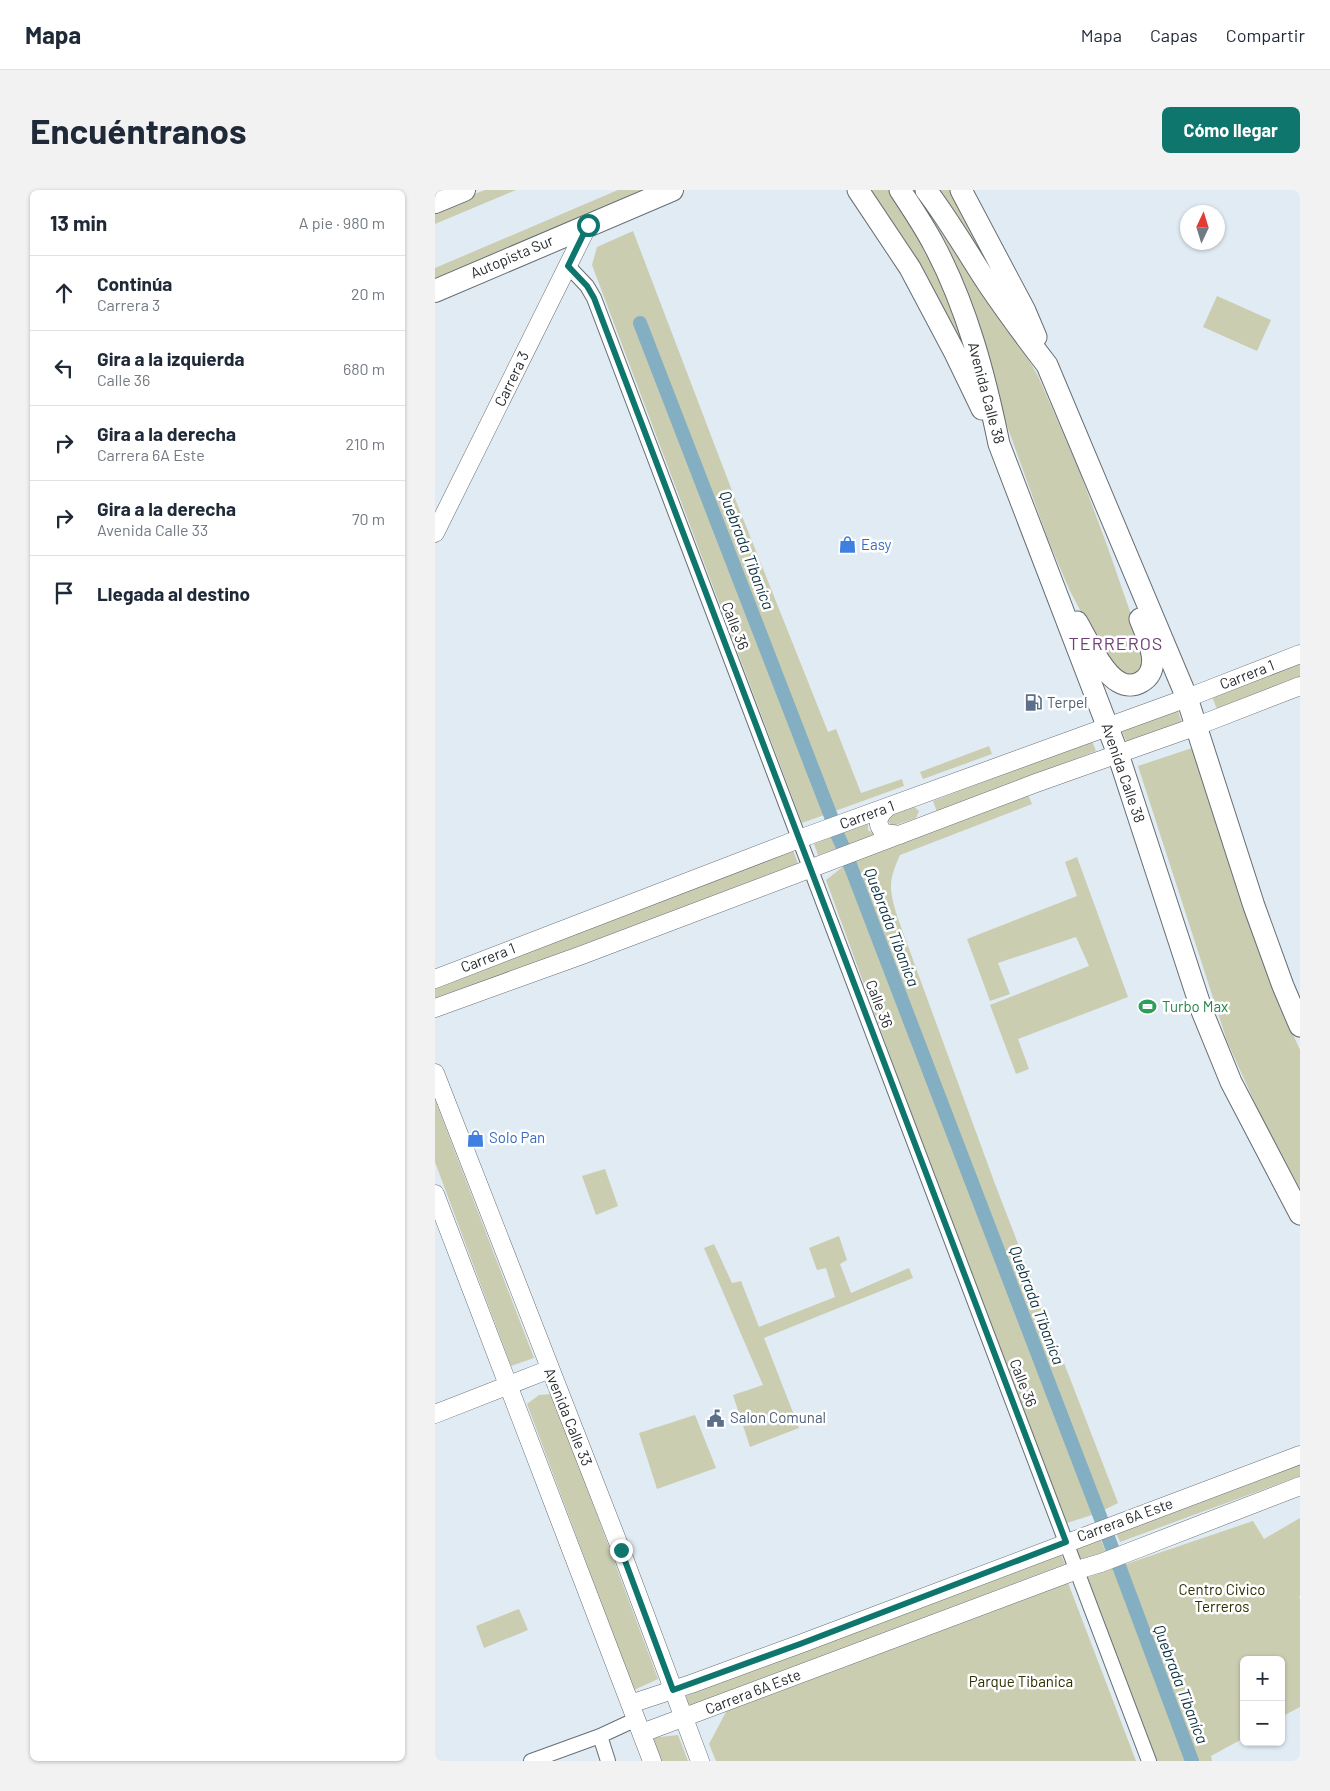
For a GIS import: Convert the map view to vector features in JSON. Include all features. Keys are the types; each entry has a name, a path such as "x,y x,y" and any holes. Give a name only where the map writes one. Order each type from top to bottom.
{"highway":[{"path":"435,202 464,190"},
{"name":"Autopista Sur","path":"435,291 672,190"}],"main road":[{"name":"Avenida Calle 38","path":"900,190 935,246 952,284 974,347 990,403 999,444 1118,754 1196,993 1227,1073 1300,1214"},
{"path":"925,190 959,237 1011,317 1047,365"},
{"path":"961,190 1025,311 1187,698 1254,906 1283,986 1300,1026"},
{"path":"857,193 881,222 910,268 954,351 999,444"},
{"path":"1049,574 1103,665 1114,678 1128,685 1147,679 1153,668 1152,655 1127,588 1105,501"}],"street":[{"name":"Carrera 3","path":"435,533 588,225"},
{"name":"Calle 36","path":"568,266 587,286 594,298 1149,1761"},
{"name":"Carrera 1","path":"435,979 799,840 1187,698 1300,654"},
{"name":"Carrera 1","path":"435,1008 582,955 1036,783 1197,726 1300,686"},
{"path":"918,828 929,812 927,804 919,796"},
{"path":"887,808 879,815 879,825 884,833 899,835"},
{"name":"Avenida Calle 33","path":"435,1073 617,1541 700,1761"},
{"path":"435,1194 630,1704 635,1728 652,1761"},
{"path":"435,1414 550,1369"},
{"name":"Carrera 6A Este","path":"630,1704 782,1651 1300,1455"},
{"name":"Carrera 6A Este","path":"531,1761 599,1736 683,1717 1077,1570 1101,1563 1300,1486"},
{"path":"599,1736 608,1761"}],"green space":[{"path":"485,190 516,190 435,224 435,209"},
{"path":"618,190 646,190 435,282 435,268"},
{"path":"868,190 952,190 975,228 1015,336 1038,376 1079,470 1108,548 1145,655 1139,675 1127,678 1106,659 1070,591 1049,542 1006,423 968,308 959,325 971,368"},
{"path":"633,231 734,496 828,732 836,729 861,793 902,779 904,786 802,823 592,265 597,247"},
{"path":"1217,296 1271,320 1257,351 1203,327"},
{"path":"1300,663 1300,677 1217,709 1212,697"},
{"path":"1178,711 1182,723 1127,743 1122,731"},
{"path":"1092,741 1096,751 937,812 933,801"},
{"path":"989,746 992,754 923,779 920,772"},
{"path":"1192,748 1273,990 1300,1050 1300,1191 1262,1119 1227,1041 1138,766"},
{"path":"1028,795 1032,804 900,855 893,872 891,892 897,916 995,1184 1118,1503 1098,1513 1067,1523 896,1072 826,880 849,862"},
{"path":"912,805 919,811 916,818 893,826 887,821 890,813"},
{"path":"868,822 868,830 875,835 818,855 814,844"},
{"path":"793,850 798,864 435,1000 435,987"},
{"path":"1077,857 1128,997 1018,1039 1029,1069 1016,1074 990,1005 1089,966 1076,937 998,963 1010,994 990,1001 967,939 1077,896 1065,862"},
{"path":"435,1100 534,1358 511,1366 435,1162"},
{"path":"605,1169 618,1206 596,1215 582,1176"},
{"path":"839,1236 847,1260 840,1264 851,1293 909,1268 913,1278 764,1338 799,1428 750,1447 733,1395 763,1385 704,1248 714,1244 732,1283 741,1281 759,1327 835,1297 826,1268 817,1270 809,1248"},
{"path":"552,1394 658,1679 634,1690 527,1404 539,1395"},
{"path":"695,1415 716,1468 657,1489 639,1433"},
{"path":"1300,1460 1300,1476 1120,1542 1113,1526"},
{"name":"Centro Civico Terreros","path":"1300,1518 1300,1707 1285,1715 1285,1656 1240,1656 1240,1740 1211,1756 1212,1761 1156,1761 1085,1578 1253,1521 1264,1539"},
{"path":"1100,1538 1107,1555 1081,1565 1075,1547"},
{"path":"1060,1552 1065,1564 689,1708 686,1696"},
{"name":"Parque Tibanica","path":"1067,1580 1136,1761 716,1761 709,1744 727,1710"},
{"path":"519,1609 528,1630 484,1648 476,1626"},
{"path":"678,1735 688,1761 659,1761 651,1738"}],"waterway":[{"name":"Quebrada Tibaníca","path":"640,323 832,819"},
{"name":"Quebrada Tibaníca","path":"837,834 843,847"},
{"name":"Quebrada Tibaníca","path":"849,862 1192,1761"}],"place":[{"name":"Easy","path":"847,545"},
{"name":"Terpel","path":"1033,703"},
{"name":"Turbo Max","path":"1148,1007"},
{"name":"Solo Pan","path":"475,1138"},
{"name":"Salon Comunal","path":"716,1418"}],"district":[{"name":"TERREROS","path":"1116,644"}],"route":[{"path":"588,225 568,266 579,276 594,298 1066,1542 800,1644 673,1690 621,1550"}]}
